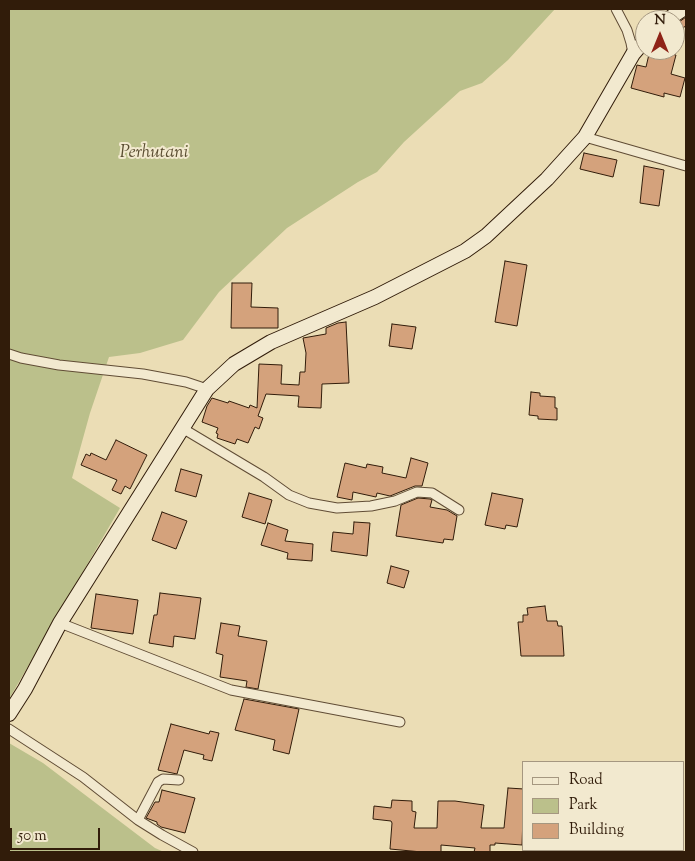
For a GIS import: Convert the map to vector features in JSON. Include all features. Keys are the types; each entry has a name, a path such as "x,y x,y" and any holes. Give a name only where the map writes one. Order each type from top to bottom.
{"street":[{"path":"616,9 627,30 633,54"},
{"path":"9,714 25,689 60,622 206,389 234,364 271,342 375,297 466,250 486,236 547,179 585,137 635,52"},
{"path":"585,137 686,166"},
{"path":"9,354 21,358 59,364 178,380 206,389"},
{"path":"182,428 264,477 289,495 309,503 337,508 370,506 395,501 417,492 432,493 459,510"},
{"path":"60,622 231,690 400,722"},
{"path":"9,729 82,777 138,820 193,852"},
{"path":"138,820 158,782 163,779 179,780"}],"green space":[{"name":"Perhutani","path":"9,9 555,9 508,60 482,83 460,91 404,142 377,172 358,182 287,228 219,292 183,340 140,353 109,357 90,413 72,478 120,508 9,699"},
{"path":"9,743 43,763 155,848 164,852 9,852"}],"building":[{"path":"648,60 675,60 671,74 685,78 680,97 664,93 664,97 631,88 637,65 646,67"},
{"path":"584,153 617,160 613,177 580,169"},
{"path":"644,166 664,170 659,206 640,203"},
{"path":"505,261 527,265 517,326 495,322"},
{"path":"232,283 252,283 251,307 278,308 278,328 231,328"},
{"path":"346,322 349,383 322,384 321,408 298,407 299,396 266,394 258,416 263,418 259,429 255,427 248,443 237,439 235,444 217,438 218,428 202,422 207,406 212,398 228,403 229,401 249,408 250,405 257,408 259,364 282,365 281,384 299,385 300,372 305,372 306,353 303,338 326,334 326,328"},
{"path":"392,324 416,327 412,349 389,346"},
{"path":"531,392 540,393 540,396 555,397 557,420 538,419 538,416 529,415"},
{"path":"116,440 147,455 130,489 125,486 121,494 112,490 117,480 81,465 86,454 90,456 91,453 106,460"},
{"path":"411,458 428,463 422,486 415,486 390,496 377,493 376,497 353,492 352,500 337,497 345,463 366,468 367,464 383,467 382,473 406,478"},
{"path":"181,469 202,475 196,497 175,491"},
{"path":"249,493 272,500 265,524 242,517"},
{"path":"492,493 523,499 517,527 506,525 505,529 485,525"},
{"path":"418,498 430,499 432,500 430,507 447,510 457,516 453,540 444,539 443,543 396,536 401,505"},
{"path":"162,512 187,521 176,549 152,540"},
{"path":"354,522 370,523 367,556 331,551 333,532 353,534"},
{"path":"268,523 288,530 285,541 313,544 312,561 287,559 288,553 261,545"},
{"path":"391,566 409,571 404,588 387,583"},
{"path":"160,593 201,598 195,639 174,636 173,647 149,643 154,615 157,615"},
{"path":"96,594 138,600 133,634 91,628"},
{"path":"545,606 547,621 557,621 558,626 562,626 564,656 521,656 518,622 523,622 523,615 528,615 527,608"},
{"path":"221,623 240,626 238,636 267,641 258,689 246,687 247,681 220,677 223,655 216,653"},
{"path":"244,699 299,709 289,754 273,750 275,740 235,730"},
{"path":"171,724 209,734 210,731 219,733 212,761 203,759 204,755 184,750 177,774 158,770"},
{"path":"508,788 522,789 522,845 495,843 495,845 490,845 490,852 474,852 475,848 441,845 441,852 390,849 392,823 391,821 373,819 374,806 391,808 392,800 412,801 412,811 416,812 414,828 437,828 438,801 484,805 481,828 504,828"},
{"path":"162,790 195,798 185,833 161,827 157,822 146,818 155,802 159,802"}]}
